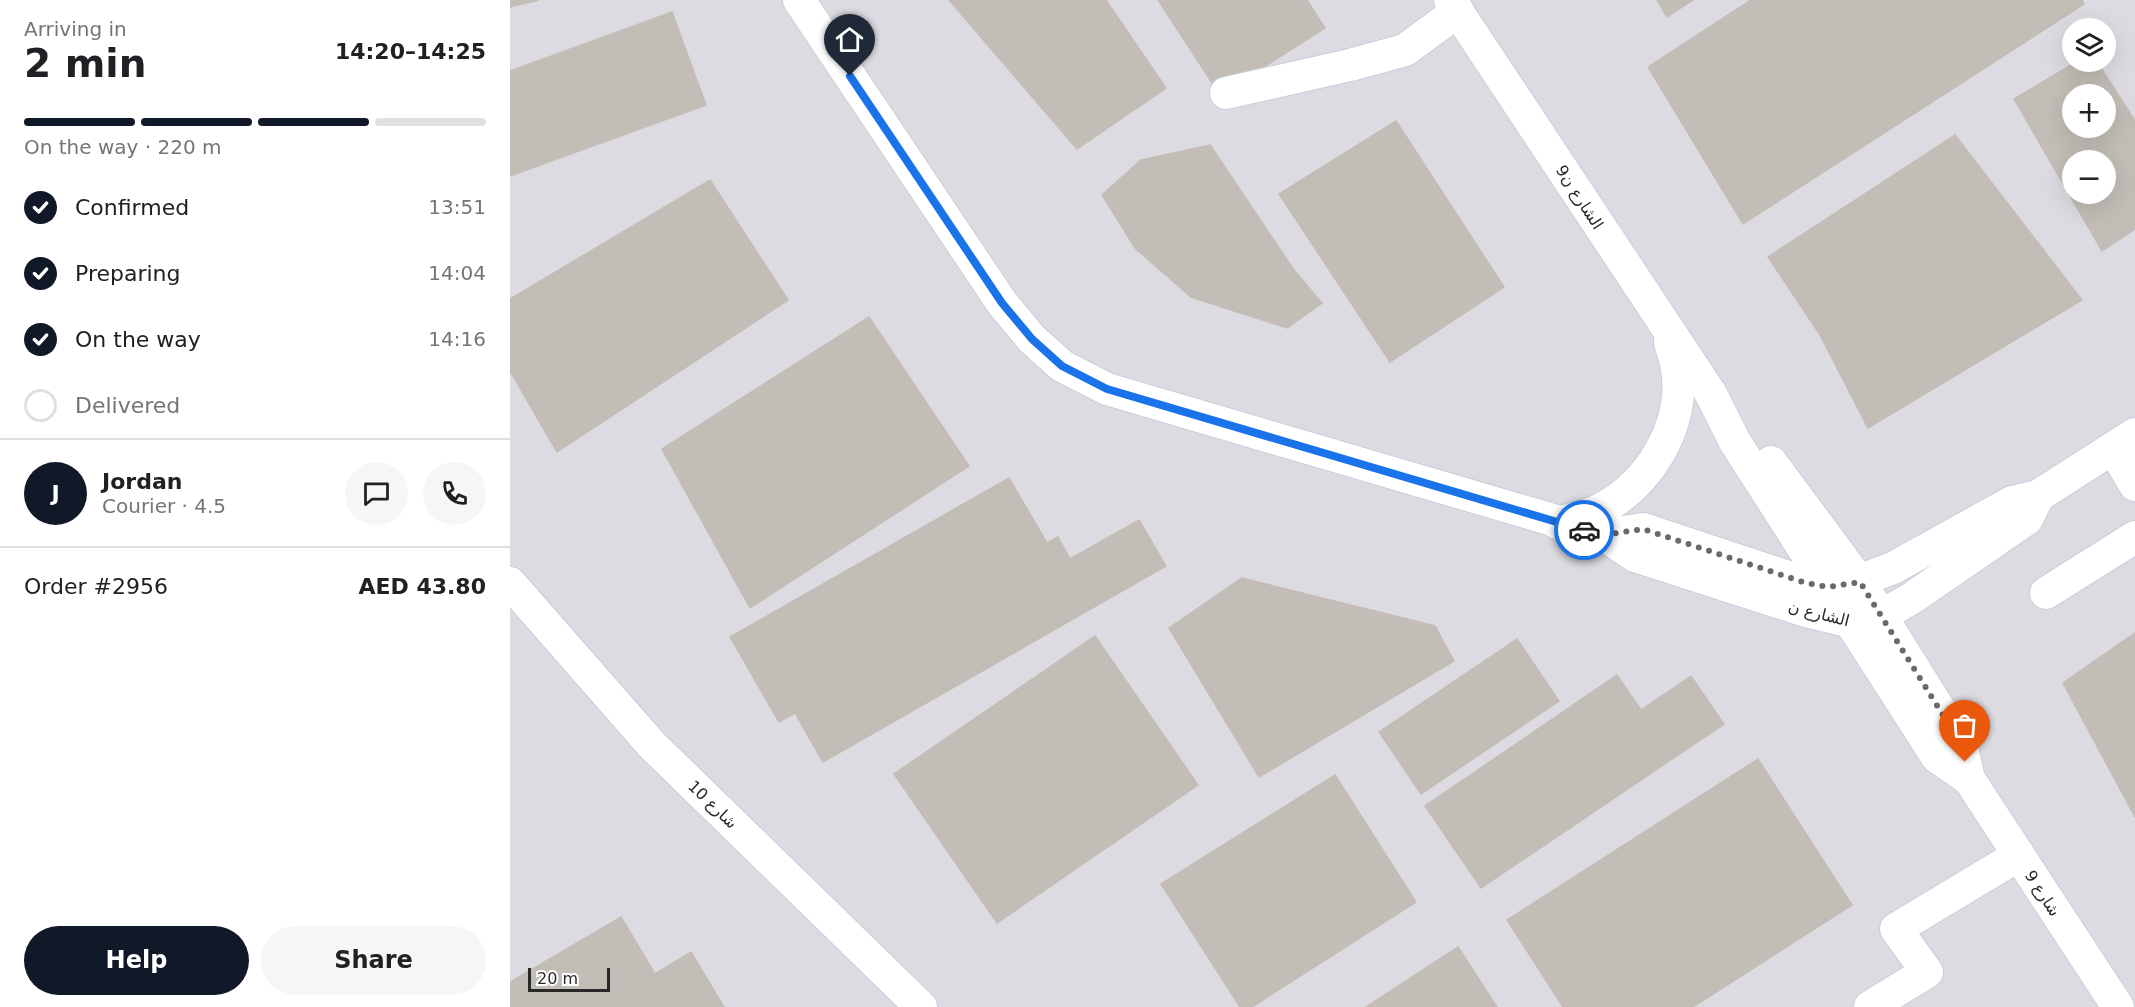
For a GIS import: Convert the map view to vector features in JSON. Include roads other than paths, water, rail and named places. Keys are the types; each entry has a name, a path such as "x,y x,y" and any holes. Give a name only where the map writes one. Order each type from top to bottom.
{"street":[{"name":"الشارع ن","path":"799,0 1002,303 1032,339 1062,366 1107,389 1604,535 1635,556 1806,611 1851,622 1866,622 1881,616 2027,519 2038,496"},
{"path":"1226,93 1405,50 1454,6"},
{"name":"الشارع ن9","path":"1454,6 1711,394 1735,442 1828,587"},
{"path":"1557,523 1598,511 1616,499 1633,487 1660,453 1675,414 1677,371 1667,330"},
{"name":"الشارع ن9","path":"1711,394 1752,436 1860,582"},
{"name":"الشارع ن","path":"1604,535 1643,529 1806,583 1828,587 1860,582 1893,568 2012,502 2038,496 2124,441"},
{"path":"2124,441 2135,485"},
{"path":"2046,593 2135,537"},
{"name":"شارع 9","path":"1860,582 1961,744 1969,779 2118,1007"},
{"name":"شارع 10","path":"512,584 651,744 921,1007"},
{"name":"شارع 9","path":"1828,587 1937,757 1969,779"},
{"path":"1870,1007 1926,972 1896,928 2019,855"}]}
